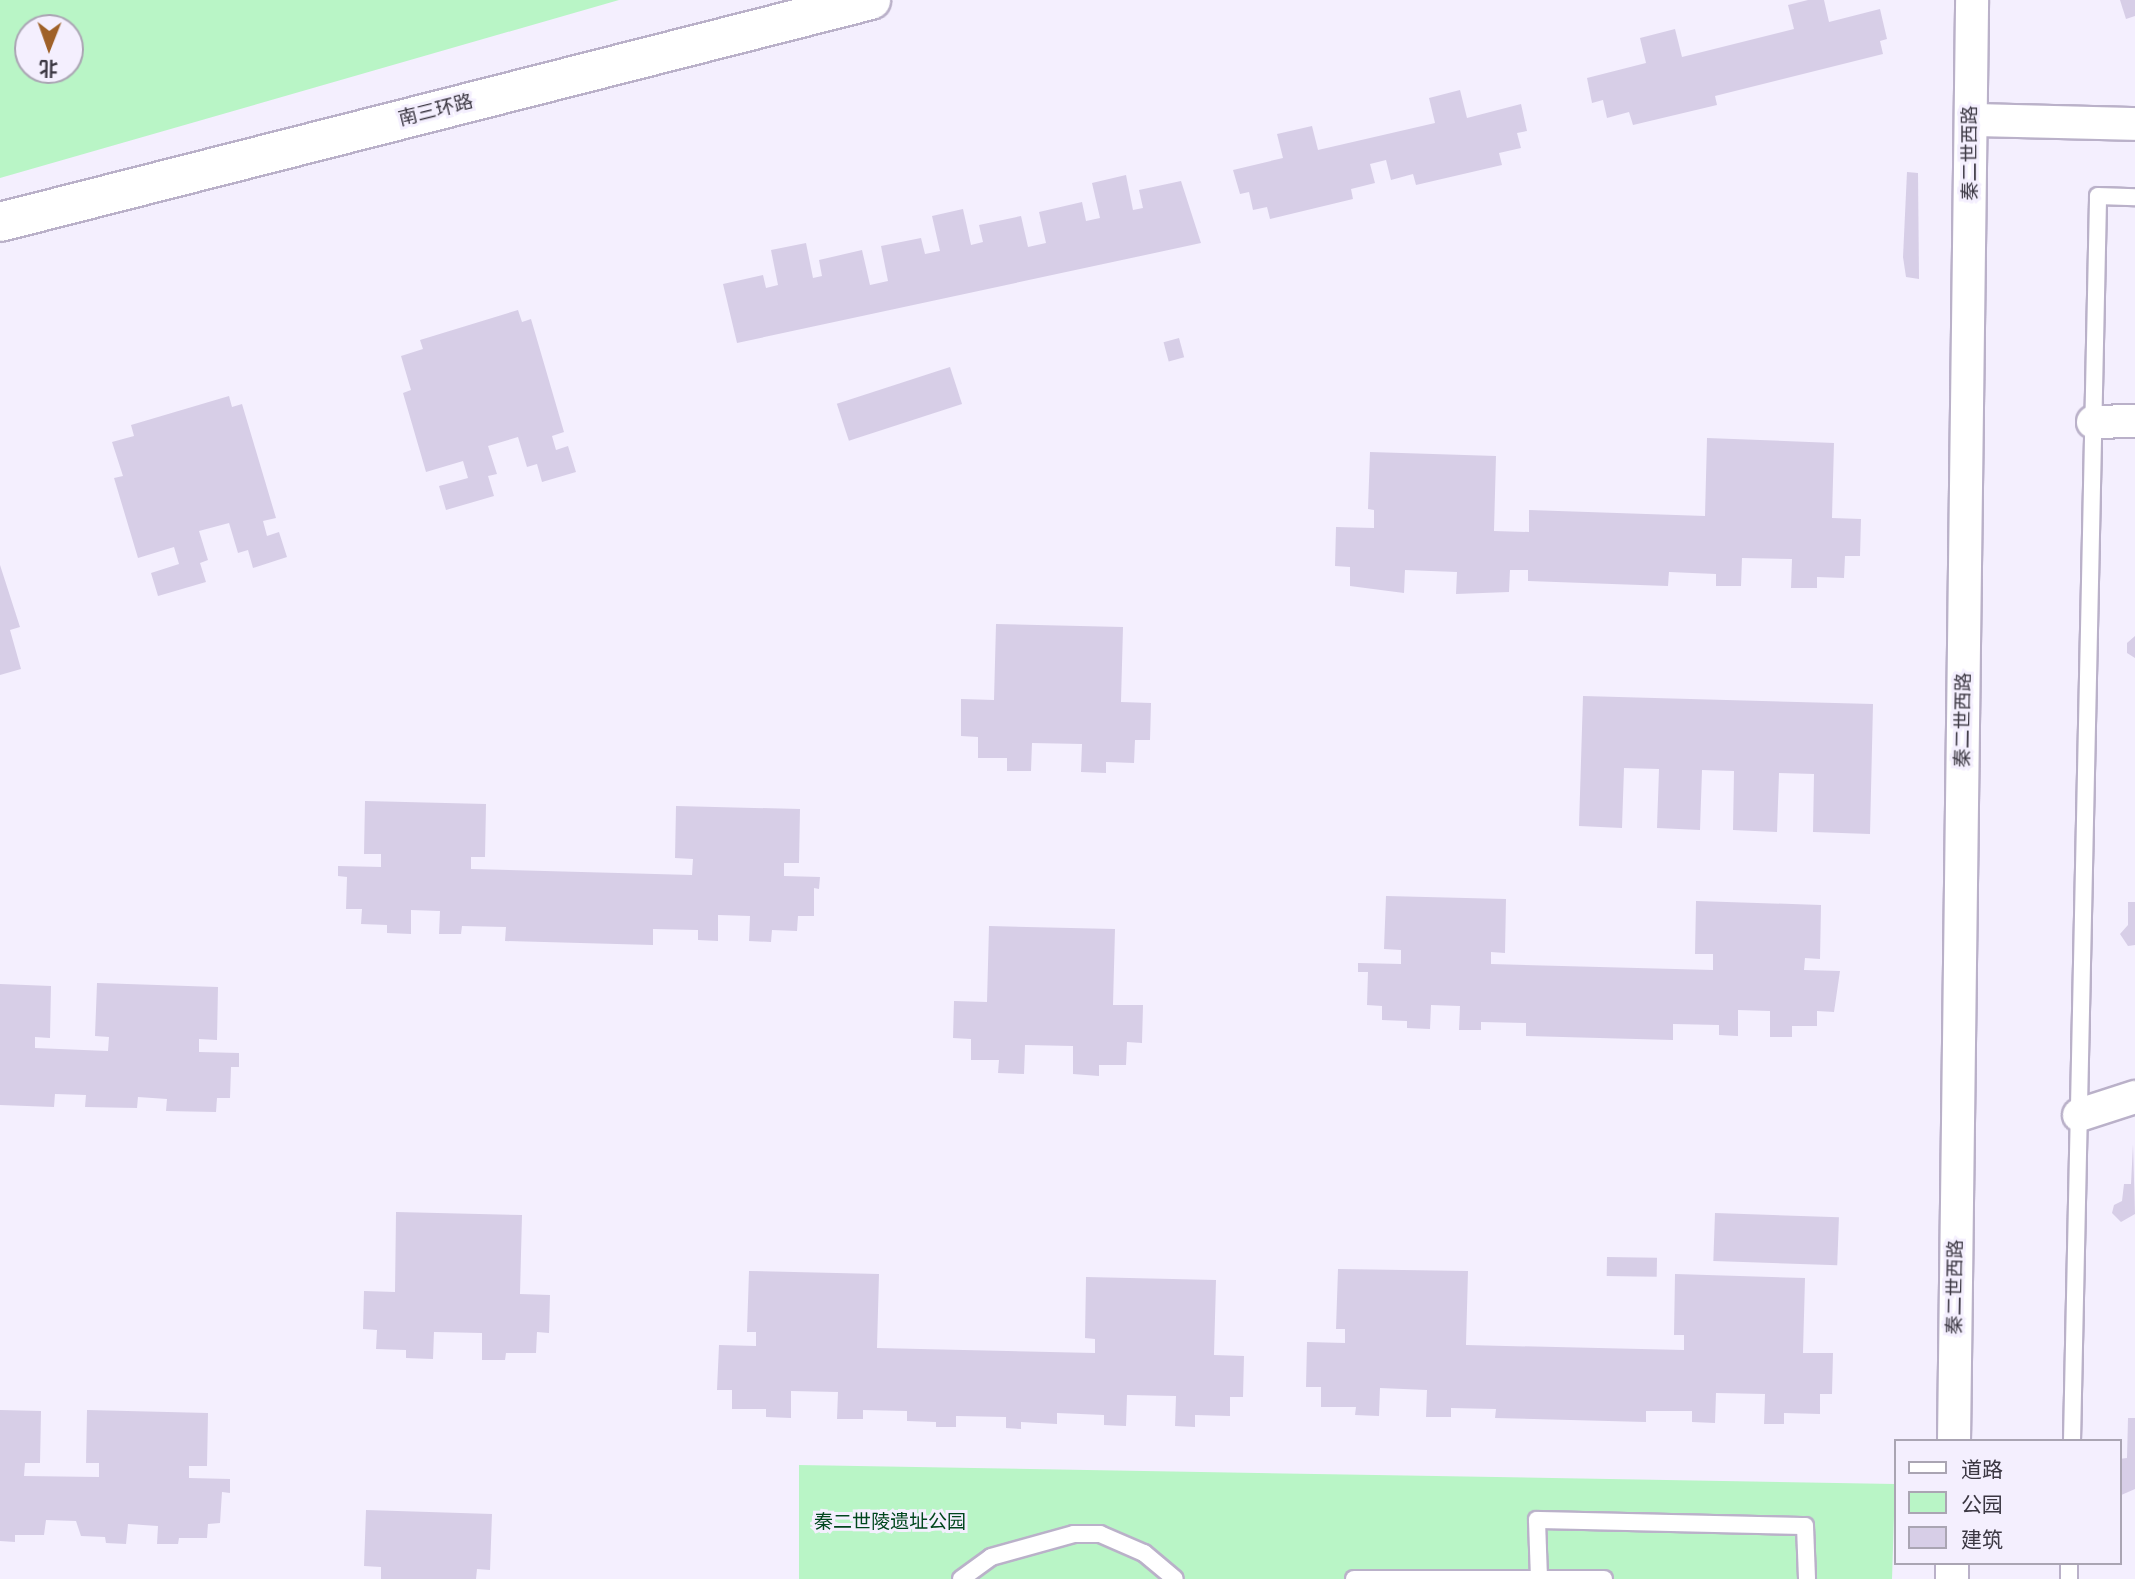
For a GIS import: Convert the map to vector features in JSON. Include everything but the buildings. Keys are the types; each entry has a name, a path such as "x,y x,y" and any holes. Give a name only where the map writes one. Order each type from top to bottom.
{"highway":[{"name":"南三环路","path":"0,222 872,0"}],"street":[{"name":"秦二世西路","path":"1954,1439 1972,0"},
{"path":"1972,120 2135,124"},
{"path":"2093,422 2135,421"},
{"path":"2078,1115 2135,1097"}],"lane":[{"path":"2071,1439 2098,196 2135,197"},
{"path":"1538,1578 1537,1520 1805,1526 1807,1579"},
{"path":"961,1579 991,1557 1074,1534 1100,1534 1121,1539 1144,1553 1175,1579"},
{"path":"1354,1579 1604,1579"}],"green space":[{"path":"0,0 619,0 0,178"},
{"name":"秦二世陵遗址公园","path":"799,1465 1894,1484 1892,1579 799,1579"}]}
